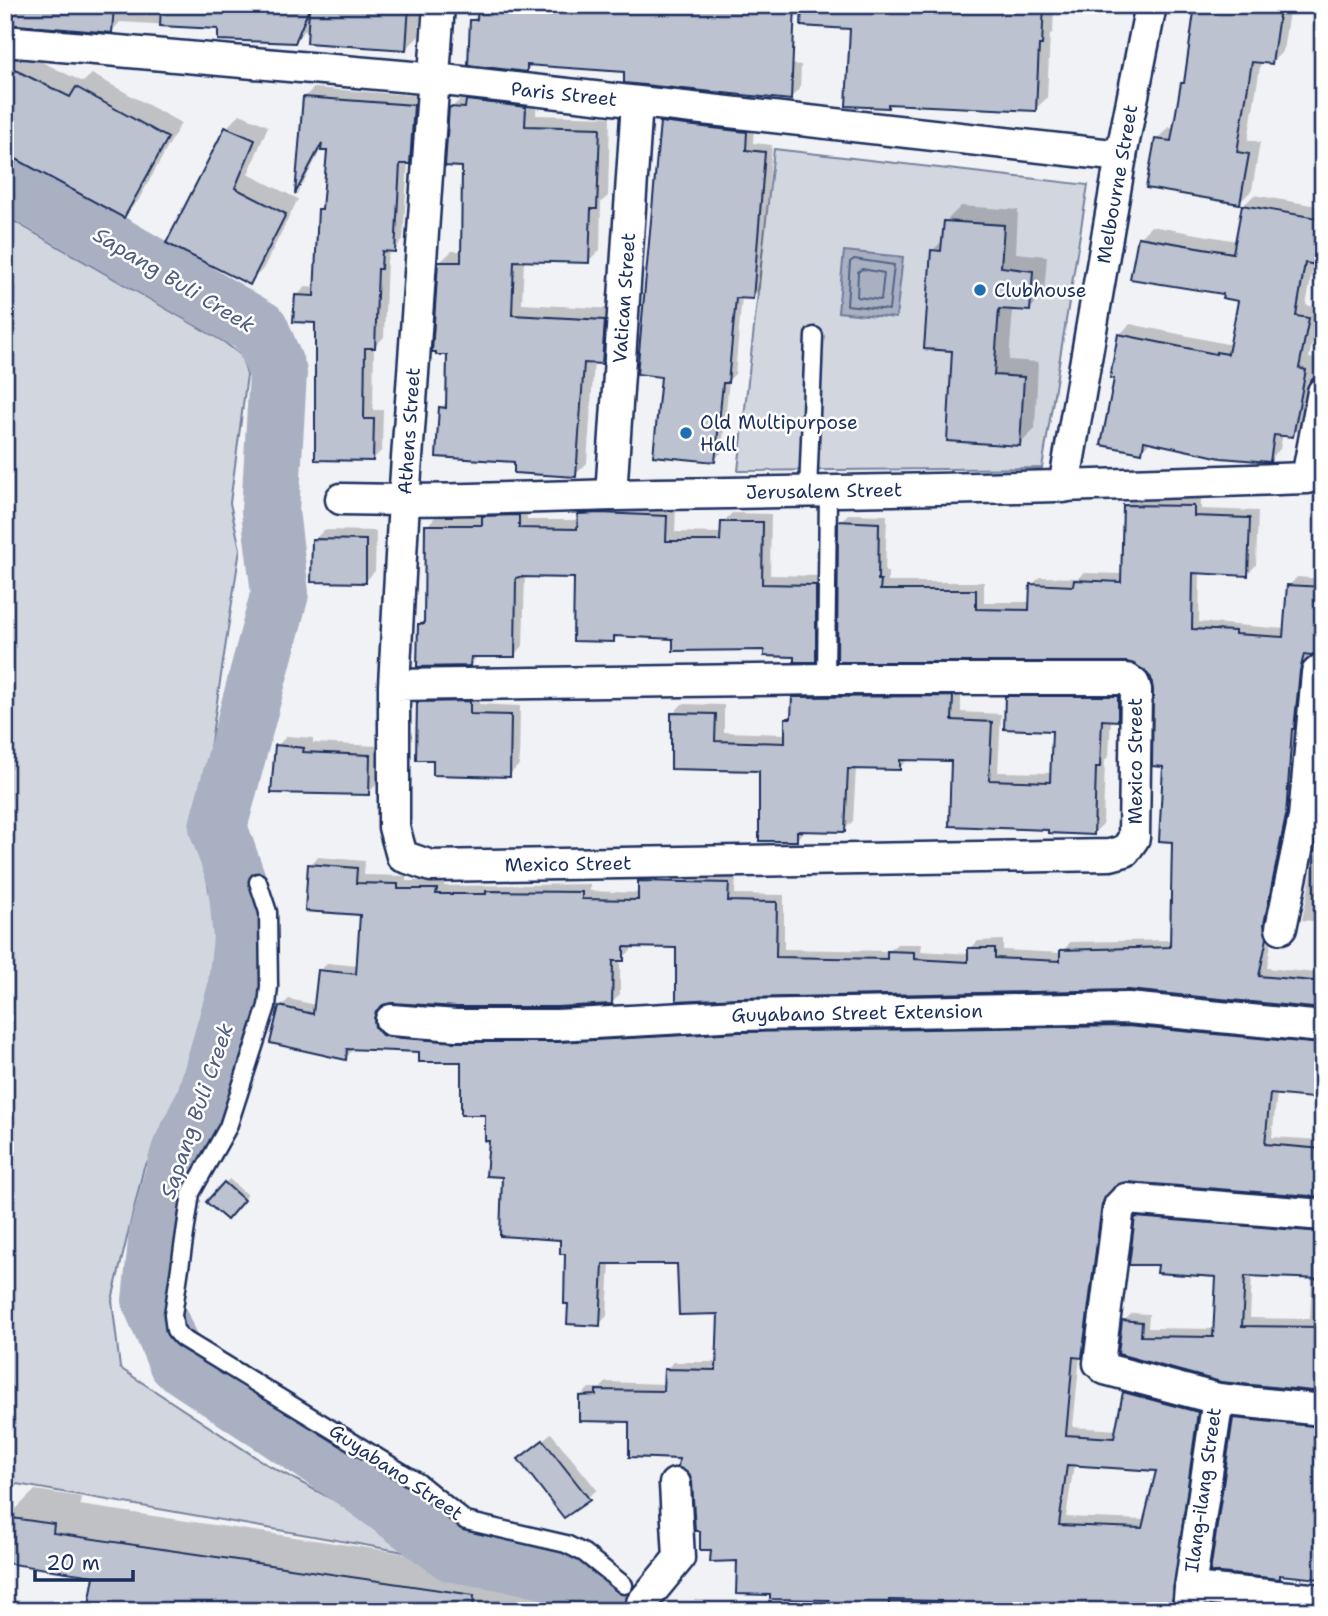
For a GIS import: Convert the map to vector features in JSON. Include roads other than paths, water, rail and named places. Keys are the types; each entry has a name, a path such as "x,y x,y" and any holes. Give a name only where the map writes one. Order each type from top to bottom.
{"street":[{"name":"Athens Street","path":"402,856 394,827 394,685 404,501 439,5"},
{"name":"Melbourne Street","path":"1064,488 1121,156 1151,5"},
{"name":"Paris Street","path":"5,41 435,79 1121,156"},
{"name":"Vatican Street","path":"611,495 638,102"},
{"name":"Jerusalem Street","path":"341,499 404,501 1064,488 1307,478 1323,392"},
{"path":"1281,928 1313,818 1317,673 1323,668"},
{"name":"Mexico Street","path":"394,685 826,679 1127,679 1134,684 1136,690 1134,838 1125,851 1110,855 430,866 402,856"},
{"name":"Guyabano Street Extension","path":"391,1020 456,1025 557,1025 739,1015 1128,1008 1323,1027"},
{"name":"Ilang-ilang Street","path":"1189,1599 1218,1399 1105,1369 1099,1363 1119,1206 1126,1199 1323,1215"},
{"path":"1218,1399 1323,1410"},
{"path":"638,1600 679,1558 676,1484"},
{"path":"1189,1599 1323,1601"}],"lane":[{"path":"814,336 826,679"},
{"name":"Guyabano Street","path":"258,882 268,912 267,1006 228,1127 191,1193 173,1315 175,1330 183,1338 418,1482 467,1521 566,1544 584,1553 638,1600"}],"water":[{"path":"844,251 903,257 896,318 838,312"}],"waterway":[{"name":"Sapang Buli Creek","path":"5,181 260,329 278,373 270,511 280,593 218,827 237,881 242,939 236,992 205,1100 180,1152 158,1232 151,1301 177,1362 354,1480 453,1553 546,1569 586,1596 602,1611"}],"place":[{"name":"Clubhouse","path":"980,290"},
{"name":"Old Multipurpose Hall","path":"686,433"}]}
